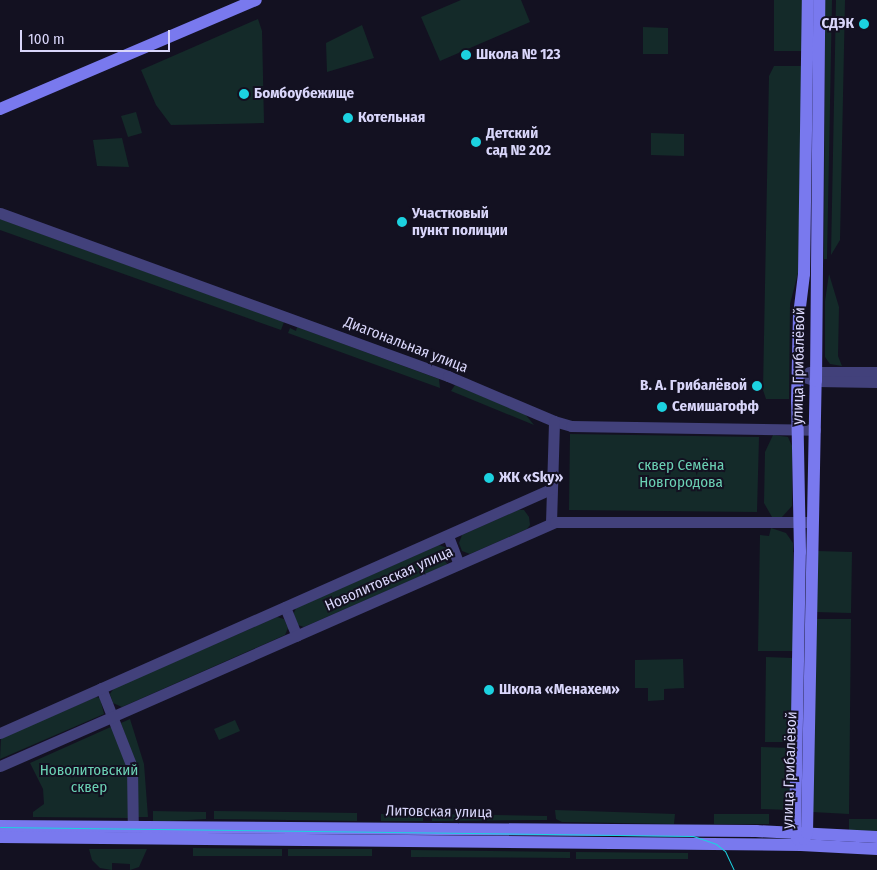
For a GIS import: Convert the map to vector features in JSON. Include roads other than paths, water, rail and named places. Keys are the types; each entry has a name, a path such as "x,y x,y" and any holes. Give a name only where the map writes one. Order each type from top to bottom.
{"street":[{"path":"0,109 256,0"},
{"name":"улица Грибалёвой","path":"801,837 805,522 799,430 798,376 799,315 804,274 808,0"},
{"name":"улица Грибалёвой","path":"805,522 815,430 819,0"},
{"name":"Диагональная улица","path":"0,213 448,376 554,421 571,426 815,430"},
{"path":"798,376 877,372"},
{"path":"816,376 877,382"},
{"path":"551,523 554,421"},
{"name":"Новолитовская улица","path":"0,733 551,489"},
{"name":"Новолитовская улица","path":"0,766 551,523 568,520 805,522"},
{"path":"448,536 460,564"},
{"path":"285,607 297,636"},
{"path":"101,688 132,766 133,832"},
{"name":"Литовская улица","path":"0,826 133,832 877,837"},
{"name":"Литовская улица","path":"0,837 133,832"},
{"name":"Литовская улица","path":"801,837 877,849"}],"tram line":[{"path":"0,827 693,836 716,844 725,851 734,870"}],"place":[{"name":"СДЭК","path":"864,24"},
{"name":"Школа № 123","path":"466,55"},
{"name":"Бомбоубежище","path":"244,94"},
{"name":"Котельная","path":"348,118"},
{"name":"Детский сад № 202","path":"476,142"},
{"name":"Участковый пункт полиции","path":"402,222"},
{"name":"В. А. Грибалёвой","path":"757,386"},
{"name":"Семишагофф","path":"662,407"},
{"name":"ЖК «Sky»","path":"489,478"},
{"name":"Школа «Менахем»","path":"489,690"}],"park label":[{"name":"сквер Семёна Новгородова","path":"681,474"},
{"name":"Новолитовский сквер","path":"89,778"}]}
